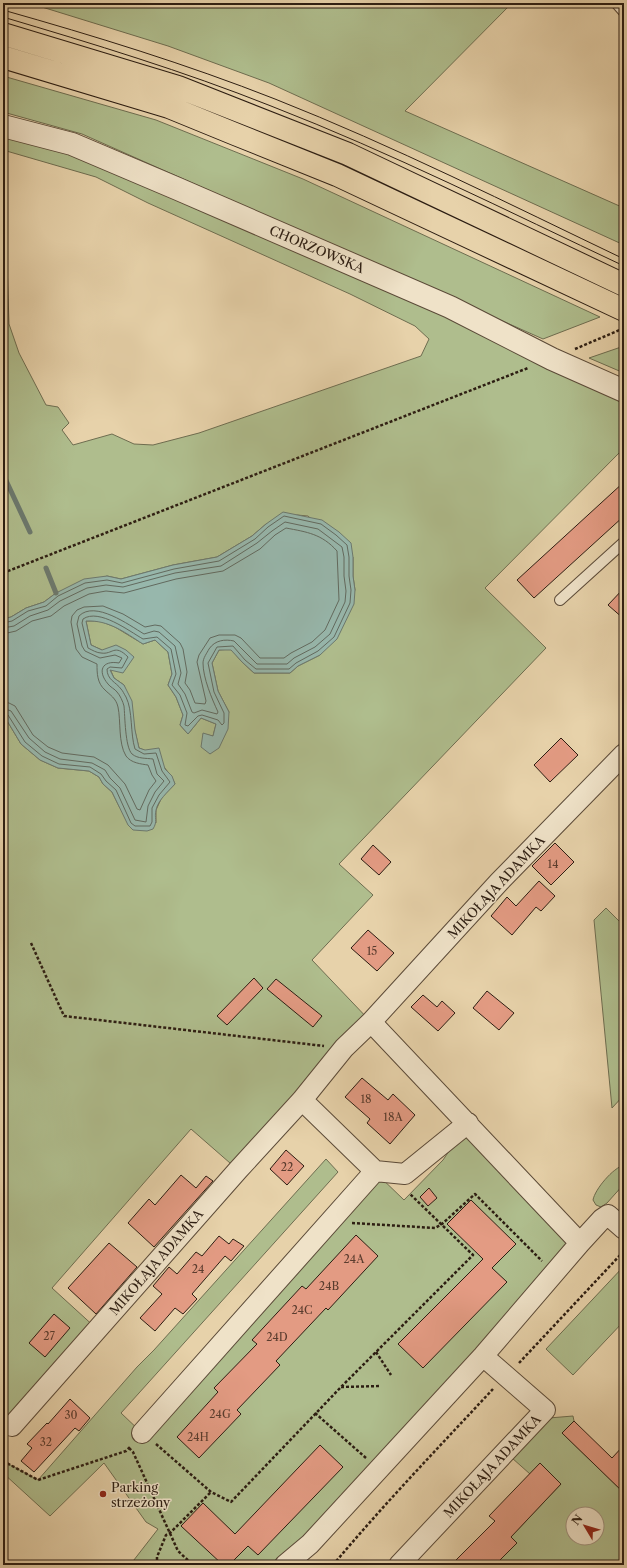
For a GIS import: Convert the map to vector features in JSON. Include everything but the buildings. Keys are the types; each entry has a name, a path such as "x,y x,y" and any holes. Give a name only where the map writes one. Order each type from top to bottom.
{"main road":[{"path":"3,34 178,87 319,142 355,157 624,285"},
{"path":"3,57 169,107 337,175 570,286 624,310"}],"street":[{"name":"CHORZOWSKA","path":"3,126 72,144 143,174 450,307 552,359 624,391"},
{"name":"MIKOŁAJA ADAMKA","path":"12,1426 238,1170 302,1100 344,1048 371,1022 499,882 624,754"},
{"path":"371,1022 580,1243"},
{"path":"302,1100 375,1171 406,1174 468,1123"},
{"path":"142,1433 375,1171"},
{"path":"285,1565 310,1544 483,1356 602,1219 608,1215 624,1229"},
{"name":"MIKOŁAJA ADAMKA","path":"399,1565 545,1410 483,1356"}],"lane":[{"path":"616,3 624,12"},
{"path":"560,600 624,542"}],"path":[{"path":"3,573 552,359 624,328"},
{"path":"31,943 64,1016 344,1048"},
{"path":"142,1433 211,1492 231,1502 340,1387 473,1255 410,1194"},
{"path":"345,1223 435,1228 442,1224 475,1194 545,1263"},
{"path":"333,1565 428,1458 624,1251"},
{"path":"376,1352 391,1375"},
{"path":"340,1387 381,1386"},
{"path":"316,1413 378,1470"},
{"path":"3,1461 38,1480 126,1451 129,1448 133,1452 178,1551 193,1565"},
{"path":"157,1565 157,1556 166,1535 170,1533 211,1492"}],"green space":[{"path":"29,3 512,3 405,111 624,208 624,245 269,83 168,46"},
{"path":"3,76 156,120 303,179 600,317 543,339 82,134 3,112"},
{"path":"3,126 624,391 624,448 485,588 546,648 339,864 373,895 312,960 371,1022 238,1170 191,1129 52,1288 97,1329 12,1426 3,1431 3,714 21,744 40,760 58,768 89,771 99,777 103,784 112,792 120,808 156,823 156,810 162,797 175,784 169,773 155,758 139,748 124,685 114,678 102,650 91,645 86,621 100,621 115,627 143,644 155,640 168,652 172,674 168,685 176,697 183,715 180,725 188,734 201,718 216,724 213,736 203,734 210,754 229,712 218,691 212,663 219,650 231,649 254,673 290,673 298,666 320,655 355,590 353,557 308,516 297,515 266,524 252,536 217,557 173,565 121,579 107,576 56,593 44,602 26,608 11,617 3,619 3,227 6,231 9,324 19,353 46,405 58,407 69,423 62,430 73,445 112,434 134,444 153,445 199,433 421,356 429,339 415,326 350,294 148,203 96,177 3,150"},
{"path":"624,346 624,373 589,358"},
{"path":"606,908 624,926 624,1095 612,1108 594,920"},
{"path":"468,1123 580,1243 285,1565 130,1565 158,1529 146,1522 104,1463 50,1516 3,1473 3,1461 38,1480 137,1367 326,1159 338,1172 121,1413 142,1433 376,1173 404,1200 443,1160"},
{"path":"624,1165 624,1184 607,1203 601,1207 596,1205 593,1200 597,1190 610,1174"},
{"path":"624,1266 624,1321 573,1375 546,1349"},
{"path":"573,1416 574,1421 562,1433 624,1493 624,1565 495,1565 511,1537 561,1484 540,1464 530,1474 512,1458 549,1418"}],"water":[{"path":"283,512 322,520 351,543 355,590 354,604 337,639 320,655 298,666 290,673 254,673 231,650 219,650 212,663 218,691 229,712 228,729 219,748 210,754 201,747 203,733 213,736 216,724 201,718 188,734 180,725 183,715 176,697 168,685 172,674 168,652 155,640 143,644 123,631 102,622 86,621 91,645 102,650 116,645 126,650 134,657 123,673 110,670 114,678 124,685 132,701 135,730 139,748 145,750 159,748 165,769 172,776 175,784 157,806 153,829 147,831 133,830 128,825 112,792 103,784 99,777 89,771 58,768 40,760 21,744 3,714 3,619 11,617 26,608 44,602 56,593 84,579 107,576 121,579 173,565 217,557 252,536"}],"waterway":[{"path":"3,474 30,532"},
{"path":"46,568 56,593"}],"tram line":[{"path":"3,10 140,51 275,99 364,136 624,259"},
{"path":"3,17 172,70 238,93 316,124 405,163 624,266"}],"place":[{"name":"Parking strzeżony","path":"103,1494"}]}
